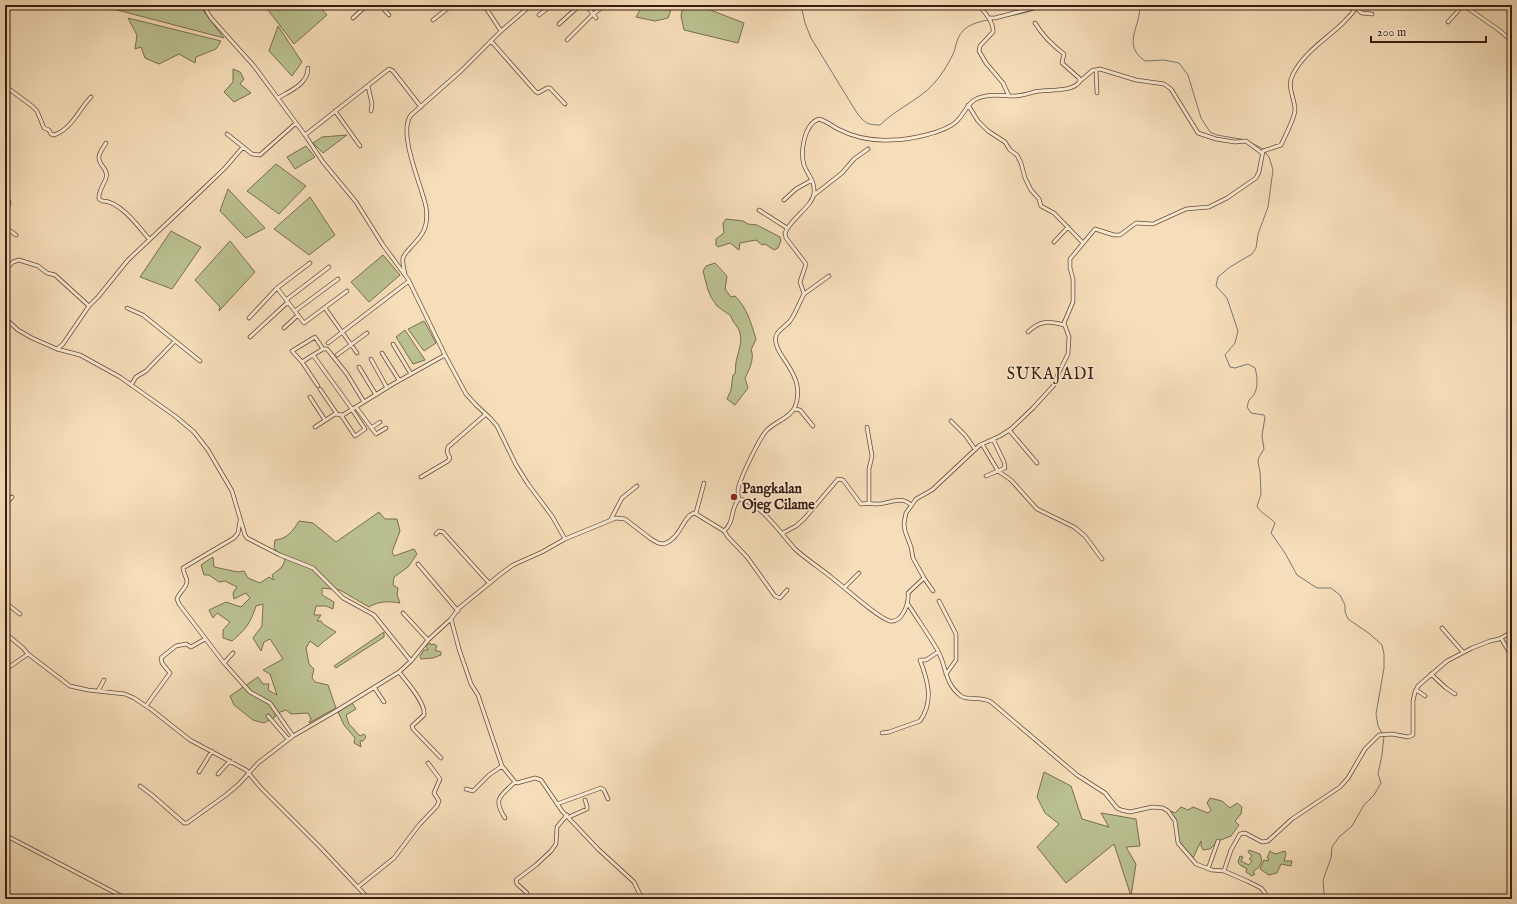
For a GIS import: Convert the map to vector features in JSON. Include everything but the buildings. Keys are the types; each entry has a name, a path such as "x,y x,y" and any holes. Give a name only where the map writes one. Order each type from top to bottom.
{"street":[{"path":"203,5 211,18 254,66 323,162 356,202 383,245 406,275 466,394 490,418 500,432 515,464 552,516 565,539"},
{"path":"353,18 367,5"},
{"path":"380,5 389,15"},
{"path":"433,20 452,5"},
{"path":"484,5 501,31"},
{"path":"406,275 403,263 404,255 423,233 427,222 424,195 414,168 408,143 409,117 531,5"},
{"path":"539,15 552,5"},
{"path":"560,24 580,5"},
{"path":"586,5 596,18"},
{"path":"567,40 593,14 606,5"},
{"path":"978,5 990,20 994,28 993,32 980,46 979,51 986,63 1003,83 1009,96"},
{"path":"1448,22 1458,12 1462,5 1499,30 1512,41"},
{"path":"990,20 1044,6"},
{"path":"1263,152 1282,144 1294,116 1295,110 1290,85 1294,72 1308,54 1341,26 1357,7 1362,13 1372,14"},
{"path":"1035,23 1043,36 1064,54 1062,63 1077,76 1080,81"},
{"path":"491,41 536,92 538,93 550,88 565,104"},
{"path":"278,98 302,83 308,73 308,68"},
{"path":"305,135 368,86 386,70 391,69 421,107"},
{"path":"814,195 812,180 804,165 803,154 806,133 814,120 822,120 838,129 866,140 892,140 931,134 951,126 958,121 968,105 978,98 1066,89 1076,85 1093,70 1100,70 1136,80 1164,84 1171,89 1198,133 1216,139 1235,142 1246,141 1263,152"},
{"path":"1096,70 1097,93"},
{"path":"5,86 32,106 37,111 44,128 49,130 51,134 54,135 70,124 84,104 91,97"},
{"path":"368,86 372,104 371,111"},
{"path":"968,105 978,121 1005,142 1010,150 1017,155 1030,190 1039,199 1041,206 1046,210 1051,210 1083,243"},
{"path":"335,111 360,146"},
{"path":"227,134 252,154 260,155 296,123"},
{"path":"106,143 99,156 100,163 107,175 100,192 99,199 113,204 132,219 149,239"},
{"path":"57,349 67,338 89,306 118,271 149,239 205,187 243,147"},
{"path":"804,294 800,282 806,264 786,238 785,233 787,228 814,195 842,173 854,159 868,149"},
{"path":"933,591 913,558 905,529 906,515 916,499 932,490 975,449 1009,430 1034,408 1054,386 1068,354 1069,337 1064,325 1065,319 1072,307 1073,279 1070,268 1070,259 1095,229 1114,235 1120,235 1136,223 1153,224 1184,209 1206,207 1227,198 1258,175 1263,152"},
{"path":"784,200 796,189 812,180"},
{"path":"5,196 10,204 5,211"},
{"path":"759,210 787,228"},
{"path":"5,227 16,235"},
{"path":"1054,242 1068,227"},
{"path":"5,270 13,262 19,260 38,266 47,273 55,275 89,306"},
{"path":"249,318 277,288 310,263"},
{"path":"250,338 287,301 329,267"},
{"path":"724,531 730,524 736,503 739,499 738,489 743,475 764,435 773,424 794,409 797,401 796,381 793,371 778,349 775,340 776,334 791,319 804,294 829,276"},
{"path":"295,311 338,280"},
{"path":"328,343 409,281"},
{"path":"277,288 304,323 347,291"},
{"path":"127,308 143,314 200,361"},
{"path":"325,308 357,353"},
{"path":"284,328 298,315"},
{"path":"5,318 22,333 41,343 80,355 88,359 131,384 175,416 201,439 223,475 232,491 244,535 274,552 313,568 343,598 374,615 412,661"},
{"path":"1028,332 1039,323 1064,325"},
{"path":"337,355 368,333"},
{"path":"337,414 302,362 292,351 315,337 324,349 327,349 347,374 364,402"},
{"path":"131,384 136,377 146,371 175,341"},
{"path":"393,344 411,374"},
{"path":"302,362 324,349"},
{"path":"382,353 399,380"},
{"path":"313,355 365,429 355,436 341,415"},
{"path":"316,427 325,420 337,414 341,415 352,410 399,380 445,355"},
{"path":"371,359 387,388"},
{"path":"359,368 376,395"},
{"path":"310,397 325,420"},
{"path":"356,407 376,434 386,428"},
{"path":"794,409 800,410 813,426"},
{"path":"421,477 448,462 450,458 447,452 448,447 486,414"},
{"path":"951,421 965,435 975,449"},
{"path":"371,428 380,422"},
{"path":"867,427 872,456 868,469 869,503"},
{"path":"1009,430 1037,464"},
{"path":"986,476 1004,470 1005,466 993,439"},
{"path":"982,444 998,471 1011,480 1038,509 1064,521 1079,531 1102,559"},
{"path":"783,533 796,526 804,519 838,479 843,480 860,504 879,504 901,500 911,505"},
{"path":"696,513 704,483"},
{"path":"611,519 622,498 637,486"},
{"path":"5,505 12,497"},
{"path":"739,499 746,501 755,507 783,533 797,550 875,612 890,621 896,619 902,614 908,604 908,593 924,578"},
{"path":"140,786 184,823 187,823 230,793 248,772 288,739 336,712 399,672 412,661 428,640 451,619 459,608 513,565 542,552 565,539 616,518 624,519 651,539 658,543 664,544 671,542 676,537 690,515 696,513"},
{"path":"696,513 724,531 747,557 776,596 780,598 787,590"},
{"path":"240,520 237,536 182,569 187,579 178,596 178,602 224,663 250,692 270,703 293,736"},
{"path":"436,534 439,531 443,532 489,583"},
{"path":"418,564 458,611"},
{"path":"845,587 859,573"},
{"path":"939,601 956,634 956,660 946,674"},
{"path":"908,604 938,652 949,683 962,697 982,698 991,702 1077,775 1105,794 1117,808 1136,812 1158,807 1168,811 1175,821 1177,839 1182,848 1196,864 1208,869 1224,871 1261,888 1265,893 1266,899"},
{"path":"6,605 20,614"},
{"path":"403,613 428,640"},
{"path":"451,619 471,684 478,695 502,766 515,782"},
{"path":"1442,628 1463,652"},
{"path":"1224,871 1231,850 1240,834 1245,833 1262,842 1268,841 1292,819 1340,786 1348,778 1365,749 1379,735 1387,734 1408,737 1414,734 1413,701 1415,691 1418,686 1431,674 1463,652 1501,638 1512,632"},
{"path":"5,633 28,654 70,686 125,694 146,706 187,738 248,772 261,788 369,899"},
{"path":"1501,638 1512,657"},
{"path":"146,706 170,673 162,663 161,658 176,646 186,644 191,647 205,639"},
{"path":"882,733 920,721 928,705 929,687 920,660 926,660 938,652"},
{"path":"224,663 233,653"},
{"path":"5,670 28,654"},
{"path":"399,672 414,692 424,711 424,715 413,724 412,727 441,758"},
{"path":"1431,674 1455,694"},
{"path":"98,691 104,680"},
{"path":"374,687 384,702"},
{"path":"1415,691 1418,691 1425,696"},
{"path":"268,716 288,739"},
{"path":"199,772 212,751"},
{"path":"218,774 230,761"},
{"path":"358,888 394,858 419,825 437,806 439,801 434,792 440,779 428,763"},
{"path":"466,789 473,791 489,775 502,766"},
{"path":"505,818 499,809 498,802 501,796 515,782 517,783 538,778 557,804 598,849 634,882 642,899"},
{"path":"557,804 600,788 604,790 608,799"},
{"path":"525,899 527,893 517,884 516,880 536,865 551,851 556,844 558,827 568,816 587,809 585,800"},
{"path":"5,835 127,899"},
{"path":"1208,869 1218,841"}],"green space":[{"path":"199,5 224,38 102,6"},
{"path":"271,5 318,5 327,15 294,44 268,10"},
{"path":"643,5 669,5 672,7 668,18 655,21 636,17"},
{"path":"683,5 708,5 708,9 744,23 738,43 684,30 681,16"},
{"path":"128,18 221,41 216,49 196,57 195,63 179,54 159,64 145,58 141,47 135,49 137,35"},
{"path":"278,26 302,62 292,76 269,51"},
{"path":"233,69 240,72 244,79 240,84 251,93 234,102 224,92 233,82"},
{"path":"347,135 323,153 313,143 322,137"},
{"path":"306,146 315,157 295,169 287,157"},
{"path":"276,164 306,186 279,214 247,191"},
{"path":"228,189 265,228 246,238 220,211"},
{"path":"310,197 335,235 309,255 274,229"},
{"path":"726,219 743,221 748,224 757,225 780,237 781,241 778,248 774,250 765,244 762,245 756,240 740,243 739,250 730,243 718,247 716,245 716,239 724,233 723,223"},
{"path":"171,231 201,247 172,289 140,277"},
{"path":"230,241 255,272 219,311 220,307 195,280"},
{"path":"383,255 400,275 369,302 351,282"},
{"path":"715,263 727,276 725,289 731,297 735,296 743,306 756,339 751,350 751,364 745,378 748,388 735,405 727,399 731,390 733,375 735,374 741,337 739,330 731,316 717,306 708,290 703,271 706,266"},
{"path":"424,321 436,343 424,351 408,329"},
{"path":"405,330 425,360 413,364 396,337"},
{"path":"379,512 385,519 397,519 400,531 392,552 394,556 414,549 417,554 408,567 394,577 393,585 398,588 397,595 400,603 384,602 369,607 340,590 322,588 322,595 334,602 333,609 326,606 316,606 314,615 321,615 317,621 321,621 323,624 336,632 318,647 310,641 306,648 309,664 314,669 312,678 315,682 328,685 336,708 309,723 311,719 308,713 291,714 286,710 275,714 275,717 264,723 253,720 234,705 230,696 258,677 263,684 269,684 268,690 277,695 270,674 263,670 283,659 270,639 264,642 261,651 253,638 262,626 263,604 256,606 247,626 232,641 223,638 223,630 230,622 217,613 213,618 209,610 226,602 241,607 250,598 246,593 234,599 233,593 237,587 225,581 219,582 209,575 204,575 201,565 213,557 214,567 238,572 244,571 248,578 260,583 269,577 274,580 272,575 282,567 285,560 274,548 275,540 283,538 289,534 299,521 313,523 336,542"},
{"path":"384,632 384,637 336,668 334,666"},
{"path":"430,643 431,645 434,644 437,646 435,650 441,652 441,655 433,658 421,659 420,656 424,650 428,650 426,646"},
{"path":"352,703 356,709 346,715 349,724 360,736 364,734 366,737 363,741 360,741 361,747 354,743 355,738 344,725 338,712"},
{"path":"1044,772 1071,786 1082,819 1109,827 1101,813 1136,819 1140,846 1126,847 1136,864 1131,896 1114,844 1066,883 1037,847 1059,824 1045,813 1037,797"},
{"path":"1210,798 1222,801 1230,808 1237,803 1242,807 1241,814 1235,821 1239,825 1231,836 1218,841 1210,849 1203,850 1201,841 1193,858 1179,841 1171,811 1175,813 1181,807 1188,810 1193,807 1208,813 1211,810 1207,803"},
{"path":"1249,850 1260,854 1262,861 1259,867 1253,872 1255,874 1252,876 1246,872 1247,869 1238,862 1240,856 1243,857 1241,861 1249,865 1252,861 1249,859 1252,856 1248,852"},
{"path":"1270,851 1275,854 1285,851 1286,854 1284,861 1292,861 1291,866 1281,864 1277,873 1269,875 1260,869 1264,860 1268,861 1269,859 1267,858"}],"waterway":[{"path":"801,5 805,23 811,38 857,113 867,123 876,125 880,125 887,118 919,97 934,84 950,61 959,37 968,26 993,19"},
{"path":"1004,17 1051,5"},
{"path":"1140,5 1140,13 1133,42 1134,48 1138,55 1145,61 1164,60 1179,63 1188,75 1201,118 1210,132 1217,135 1246,140 1263,149"},
{"path":"1265,152 1269,157 1273,170 1268,207 1258,234 1256,248 1252,254 1230,267 1218,277 1216,286 1227,298 1238,331 1235,343 1225,355 1230,367 1235,368 1248,364 1255,368 1257,385 1255,393 1249,400 1247,407 1251,413 1264,415 1265,417 1262,436 1264,449 1258,462 1261,494 1257,506 1260,511 1275,523 1271,533 1285,553 1297,575 1317,588 1331,588 1340,595 1345,605 1345,612 1348,619 1370,634 1382,645 1384,654 1384,668 1376,714 1378,726 1382,733"},
{"path":"1329,899 1324,893 1323,880 1331,858 1332,847 1339,837 1352,826 1364,805 1374,795 1381,783 1378,774 1384,736"}],"place":[{"name":"Pangkalan Ojeg Cilame","path":"734,497"}],"district":[{"name":"SUKAJADI","path":"1051,375"}]}
